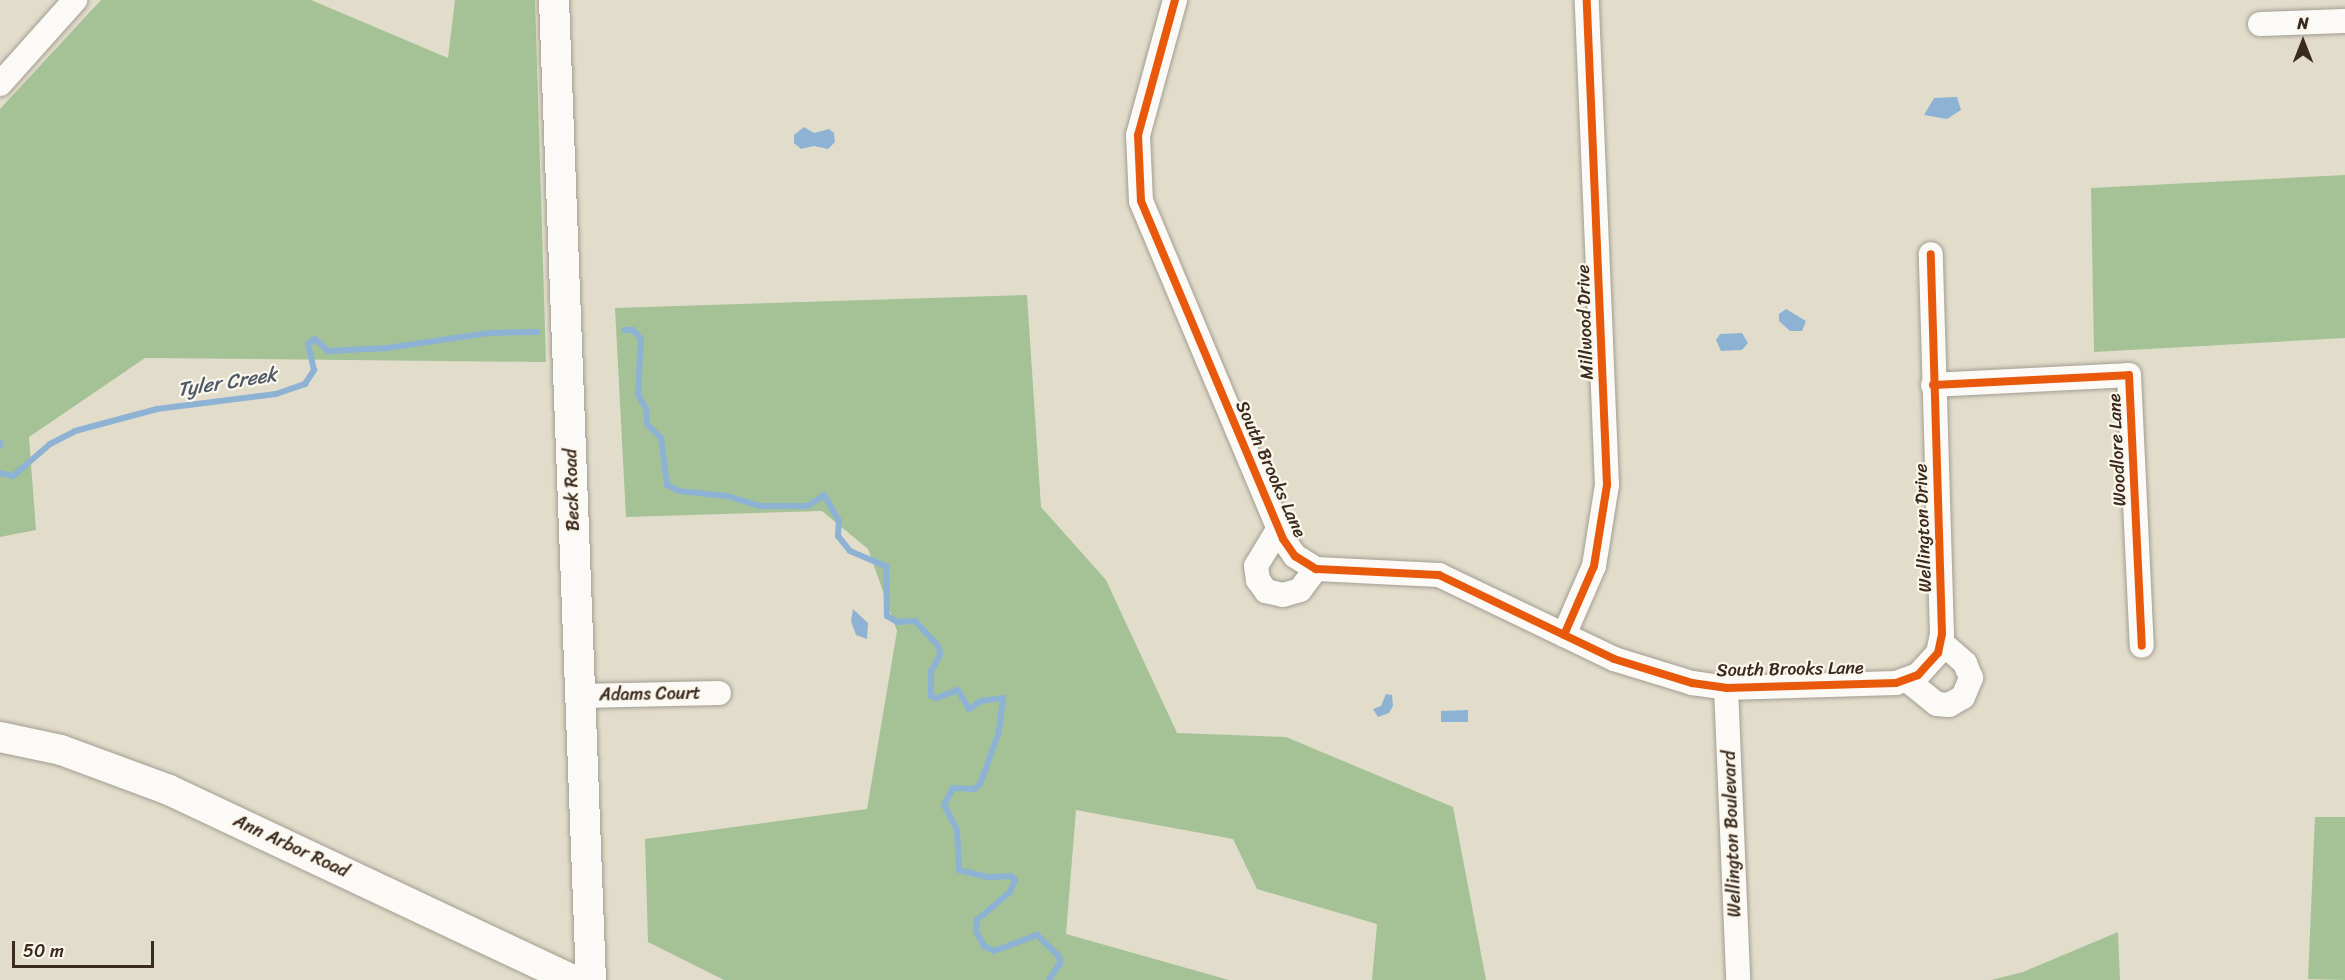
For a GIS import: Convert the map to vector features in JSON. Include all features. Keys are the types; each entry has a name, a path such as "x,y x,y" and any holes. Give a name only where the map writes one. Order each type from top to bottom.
{"main road":[{"name":"Beck Road","path":"554,0 591,980"},
{"name":"Ann Arbor Road","path":"0,737 61,750 169,790 573,980"}],"street":[{"path":"0,84 75,0"},
{"name":"South Brooks Lane","path":"1175,0 1141,116 1136,161 1141,201 1279,528 1295,556 1316,569 1439,575 1636,668 1726,688 1907,680 1930,666"},
{"name":"Millwood Drive","path":"1564,635 1594,566 1607,485 1587,0"},
{"path":"2260,24 2345,21"},
{"name":"Wellington Drive","path":"1930,666 1941,642 1931,254"},
{"name":"Woodlore Lane","path":"1933,386 2129,375 2142,646"},
{"name":"South Brooks Lane","path":"1279,528 1258,560 1256,574 1261,586 1274,595 1293,593 1307,586 1316,569"},
{"path":"1907,680 1937,704 1949,705 1963,697 1971,678 1965,663 1941,642"},
{"name":"Wellington Boulevard","path":"1726,688 1738,980"},
{"name":"Adams Court","path":"580,696 719,693"}],"green space":[{"path":"101,0 311,0 448,58 455,0 535,0 546,362 145,358 29,437 36,530 0,537 0,109"},
{"path":"2345,175 2345,338 2094,352 2091,188"},
{"path":"1027,295 1041,507 1106,580 1177,733 1286,737 1453,807 1486,980 1372,980 1377,924 1257,889 1233,839 1076,810 1066,934 1229,980 724,980 648,942 645,839 867,809 897,631 868,549 822,511 626,517 615,308"},
{"path":"2315,817 2345,817 2345,980 2308,979"},
{"path":"2118,932 2120,980 1991,980 2023,972"}],"water":[{"path":"1957,97 1961,110 1947,119 1924,115 1934,98"},
{"path":"804,127 814,133 829,129 834,133 835,142 828,149 814,146 801,149 794,143 794,135"},
{"path":"1786,309 1806,321 1802,331 1790,331 1779,321 1779,314"},
{"path":"1742,333 1748,343 1742,350 1721,351 1716,340 1720,334"},
{"path":"853,609 868,623 867,639 856,635 851,621"},
{"path":"1386,694 1392,695 1393,706 1389,713 1378,717 1373,709 1381,706"},
{"path":"1468,710 1468,722 1441,722 1441,711"}],"waterway":[{"name":"Tyler Creek","path":"624,330 633,330 641,339 638,394 646,409 647,424 661,438 667,485 679,491 727,496 759,506 808,506 824,495 839,521 838,536 850,551 886,566 887,616 897,622 915,621 939,647 940,655 931,671 931,696 937,698 958,690 969,709 981,701 1003,698 999,732 980,784 974,789 953,788 944,805 957,829 959,870 987,877 1011,876 1015,880 1010,892 977,920 976,931 984,946 994,951 1037,935 1059,956 1060,963 1049,980"},
{"name":"Tyler Creek","path":"0,473 13,476 50,444 75,431 157,409 276,394 305,384 314,370 308,344 315,339 328,351 387,348 488,333 537,332"}],"cycle path":[{"path":"1175,0 1138,135 1141,201 1283,539 1295,556 1316,569 1439,575 1614,659 1692,683 1726,688 1896,683 1918,675 1938,653 1942,634 1931,254"},
{"path":"1564,635 1594,566 1607,485 1587,0"},
{"path":"1933,385 2129,375 2142,646"}]}
